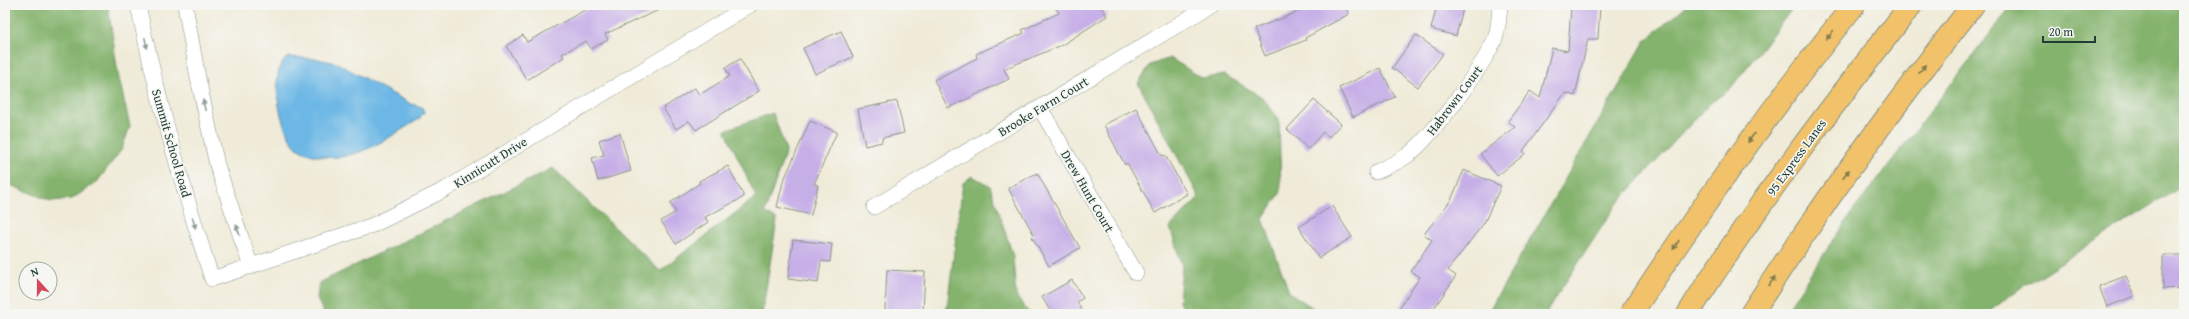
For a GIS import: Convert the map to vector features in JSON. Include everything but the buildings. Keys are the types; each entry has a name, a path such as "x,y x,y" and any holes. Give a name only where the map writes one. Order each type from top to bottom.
{"highway":[{"path":"1631,314 1696,216 1755,132 1854,5"},
{"name":"95 Express Lanes","path":"1688,314 1772,189 1843,93 1911,5"},
{"path":"1751,314 1784,262 1882,124 1973,5"}],"street":[{"name":"Summit School Road","path":"138,5 152,73 196,230 212,279"},
{"path":"185,5 218,165 251,267"},
{"name":"Kinnicutt Drive","path":"212,279 373,225 446,190 750,5"},
{"name":"Brooke Farm Court","path":"874,207 1212,5"},
{"name":"Habrown Court","path":"1376,172 1408,154 1425,138 1478,69 1494,40 1499,24 1500,5"},
{"name":"Drew Hunt Court","path":"1040,108 1136,273"}],"green space":[{"path":"10,5 108,5 118,74 130,126 122,149 97,182 72,199 51,201 5,183 5,12"},
{"path":"1687,5 1795,5 1730,89 1709,104 1616,205 1545,314 1487,314 1645,41"},
{"path":"2012,5 2184,5 2184,185 2019,289 1986,314 1784,314 1850,215"},
{"path":"1170,58 1202,78 1225,75 1262,97 1279,119 1281,192 1263,219 1289,292 1319,312 1318,314 1186,314 1179,302 1182,266 1170,227 1199,197 1138,83 1150,65"},
{"path":"773,113 786,151 765,212 777,220 762,314 324,314 317,299 319,283 553,168 660,271 756,197 725,130"},
{"path":"972,176 990,186 1013,256 1016,296 1030,314 946,314 963,183"}],"water":[{"path":"289,57 318,59 337,63 411,104 422,107 424,112 419,119 393,136 355,154 340,157 329,157 316,156 300,150 293,143 287,132 278,102 278,74 282,63"}]}
